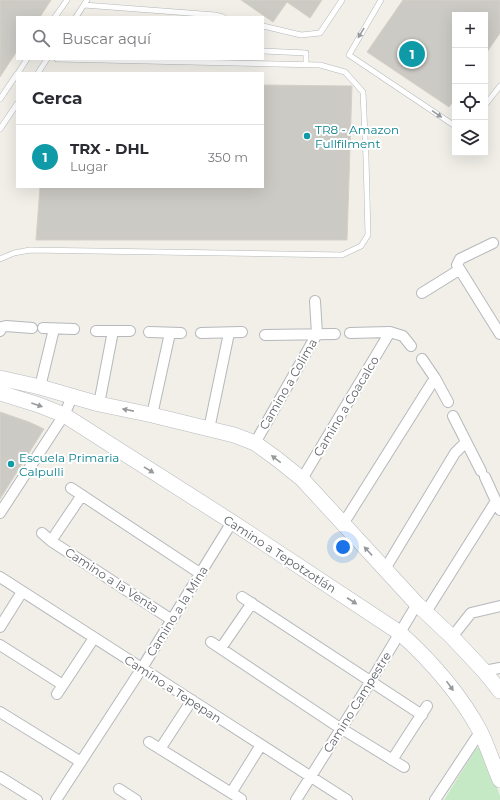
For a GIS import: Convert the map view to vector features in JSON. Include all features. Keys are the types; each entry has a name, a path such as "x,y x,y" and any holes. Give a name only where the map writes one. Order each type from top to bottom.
{"main road":[{"path":"0,378 40,387 98,404 152,415 234,435 255,443 302,479 385,569 499,687"},
{"name":"Camino a Tepotzotlán","path":"0,393 39,404 64,415 232,522 400,633 423,653 447,682 466,709 480,732 500,780"}],"street":[{"path":"422,293 458,268 460,259 493,242"},
{"path":"458,268 500,334"},
{"name":"Camino a Colima","path":"255,443 317,334 315,301"},
{"path":"0,331 2,327 6,326 32,328"},
{"path":"43,328 74,329"},
{"path":"40,387 54,329"},
{"path":"96,331 130,331"},
{"path":"98,404 113,331"},
{"path":"149,332 181,333"},
{"path":"201,333 242,332"},
{"path":"350,333 390,332 402,336 411,346"},
{"name":"Camino a Coacalco","path":"302,479 390,332"},
{"path":"152,415 170,333"},
{"path":"209,429 229,333"},
{"path":"265,335 335,334"},
{"path":"422,359 435,378 448,402"},
{"path":"343,524 435,378"},
{"path":"0,513 64,415 72,397"},
{"path":"453,416 498,506"},
{"path":"385,569 455,453 466,442"},
{"path":"71,488 201,574"},
{"name":"Camino a la Venta","path":"51,541 82,495"},
{"name":"Camino Campestre","path":"296,800 400,633 422,608 498,506"},
{"name":"Camino a la Mina","path":"56,800 142,668 232,522"},
{"name":"Camino a la Venta","path":"42,533 51,541 172,620"},
{"name":"Camino a Tepepan","path":"0,577 347,800"},
{"path":"0,627 22,592"},
{"path":"242,597 371,681 425,710 392,760"},
{"path":"221,648 252,603"},
{"path":"452,637 471,613 499,605"},
{"path":"0,645 60,689 94,638"},
{"path":"211,642 404,767"},
{"path":"484,670 500,668"},
{"path":"160,749 192,700"},
{"path":"0,712 81,762"},
{"path":"435,800 480,732"},
{"path":"148,742 241,799"},
{"path":"231,793 261,745"},
{"path":"0,777 37,800"},
{"path":"119,789 131,799"}],"lane":[{"path":"56,16 67,0"},
{"path":"264,26 301,35 320,33 342,0"},
{"path":"381,0 349,55 452,124"},
{"path":"77,16 86,2 219,16"},
{"path":"264,51 306,53 306,65"},
{"path":"18,72 26,60"},
{"path":"39,72 46,60"},
{"path":"0,259 14,253 30,250 342,255 361,246 368,235 364,92 345,72 320,65 98,60"},
{"path":"0,99 16,75"},
{"path":"488,101 500,86"},
{"path":"0,129 16,105"}],"green space":[{"path":"479,747 485,754 500,796 500,800 444,800 476,749"}],"building":[{"path":"0,0 51,0 41,16 16,16 16,53 0,77"},
{"path":"241,0 322,0 310,18 287,2 273,22"},
{"path":"403,0 500,0 500,33 488,51 488,12 452,12 452,103 449,107 367,52"},
{"name":"TR8 - Amazon Fullfilment","path":"264,85 352,86 347,240 36,240 40,188 264,188"},
{"name":"Escuela Primaria Calpulli","path":"0,412 44,429 0,499"}],"place":[{"name":"TRX - DHL","path":"412,54"},
{"name":"TR8 - Amazon Fullfilment","path":"307,136"},
{"name":"Escuela Primaria Calpulli","path":"11,464"}]}
